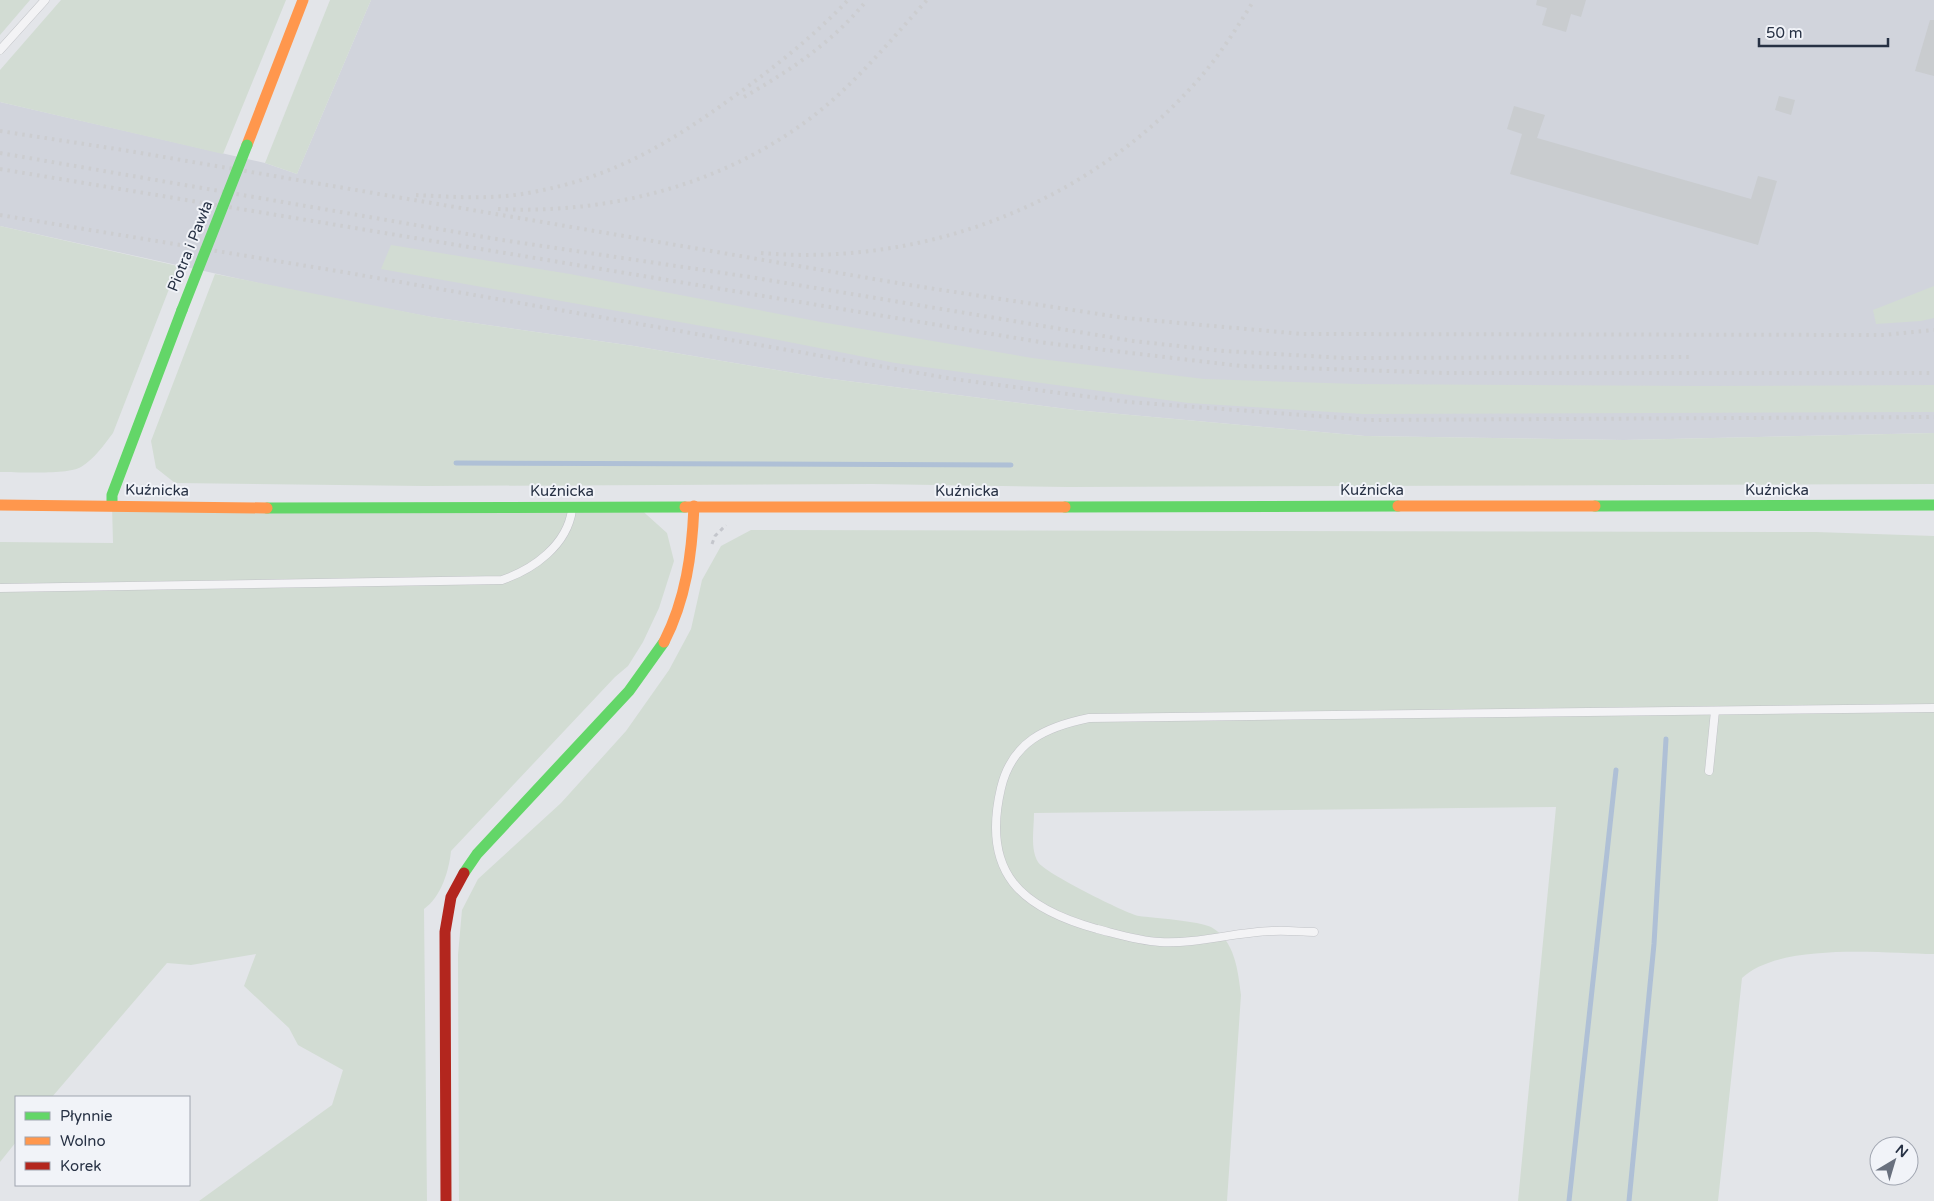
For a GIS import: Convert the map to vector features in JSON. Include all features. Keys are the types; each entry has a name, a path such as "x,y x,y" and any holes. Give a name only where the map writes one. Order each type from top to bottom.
{"street":[{"name":"Piotra i Pawła","path":"112,505 112,495 303,0"},
{"name":"Kuźnicka","path":"0,505 310,508 573,506 1934,505"},
{"path":"446,1201 444,947 451,896 465,869 477,854 641,676 661,648 674,623 689,564 694,506"}],"lane":[{"path":"0,50 45,0"},
{"path":"0,588 502,580 523,573 548,553 564,534 570,522 573,506"},
{"path":"1314,932 1272,931 1196,941 1159,942 1086,926 1040,908 1022,894 1009,880 998,849 997,821 1001,788 1010,765 1024,744 1042,732 1065,723 1089,718 1934,708"},
{"path":"1709,771 1715,711"}],"path":[{"path":"710,552 715,536 732,520"}],"shaded area":[{"path":"0,0 30,0 0,35"},
{"path":"61,0 286,0 223,154 0,102 0,70"},
{"path":"330,0 371,0 297,174 265,163"},
{"path":"371,0 1934,0 1934,433 1624,440 1365,436 1075,410 824,378 634,346 431,317 299,292 0,226 0,102 265,163 297,174"},
{"path":"0,226 178,266 113,433 90,460 74,470 30,473 0,472"},
{"path":"391,245 570,274 821,322 1032,358 1204,379 1358,384 1934,385 1934,412 1363,414 1188,403 895,363 758,336 381,269"},
{"path":"215,274 432,317 634,346 824,378 1075,410 1365,436 1624,440 1934,433 1934,484 1068,487 872,484 424,486 175,483 156,468 151,441"},
{"path":"1934,286 1934,318 1921,321 1876,324 1873,310"},
{"path":"112,505 637,506 667,533 674,561 659,608 643,642 628,666 615,677 451,851 443,883 435,898 424,909 427,1201 199,1201 332,1105 343,1070 298,1045 289,1028 244,986 256,954 191,965 167,963 53,1096 15,1096 15,1143 0,1162 0,542 113,543"},
{"path":"751,530 1816,532 1934,536 1934,954 1833,952 1806,954 1781,959 1759,967 1742,978 1718,1201 1518,1201 1556,807 1034,813 1034,851 1038,862 1043,867 1086,892 1131,914 1197,923 1211,927 1219,933 1230,948 1237,966 1241,995 1227,1201 459,1201 458,955 462,910 478,879 561,803 626,731 669,670 691,629 702,580 721,546"}],"building":[{"path":"1537,0 1586,0 1581,17 1571,14 1566,32 1542,25 1547,8 1536,5"},
{"path":"1930,20 1934,20 1934,76 1915,71"},
{"path":"1779,96 1795,100 1791,115 1775,110"},
{"path":"1514,106 1545,115 1537,138 1751,199 1758,176 1777,181 1758,245 1510,174 1522,134 1507,129"}],"waterway":[{"path":"456,463 1011,465"},
{"path":"1629,1201 1654,944 1666,739"},
{"path":"1569,1201 1616,770"}],"railway":[{"path":"416,195 445,197 519,195 590,177 640,156 688,128 766,73 822,26 848,0"},
{"path":"744,97 795,66 826,42 867,0"},
{"path":"498,209 544,209 589,206 634,198 678,186 721,170 762,150 800,126 836,97 871,62 927,0"},
{"path":"761,253 822,255 883,249 942,237 1000,218 1055,193 1107,161 1155,124 1206,71 1254,0"},
{"path":"0,131 123,150 909,285 1125,318 1302,334 1884,335 1934,330"},
{"path":"0,153 502,240 750,277 1133,341 1224,351 1344,358 1690,357"},
{"path":"0,169 1046,343 1241,366 1445,373 1934,373"},
{"path":"0,215 343,272 953,379 1129,402 1370,420 1934,417"}],"traffic: fast":[{"path":"182,310 247,145"},
{"path":"112,505 112,495 182,310"},
{"path":"1595,506 1934,505"},
{"path":"1065,507 1398,506"},
{"path":"267,508 685,507"},
{"path":"464,873 477,854 629,691 664,642"}],"traffic: slow":[{"path":"247,145 303,0"},
{"path":"0,505 267,508"},
{"path":"664,642 672,626 683,593 692,541 694,506"},
{"path":"1398,506 1595,506"},
{"path":"685,507 1065,507"}],"traffic: jam":[{"path":"446,1201 445,932 451,897 464,873"}]}
